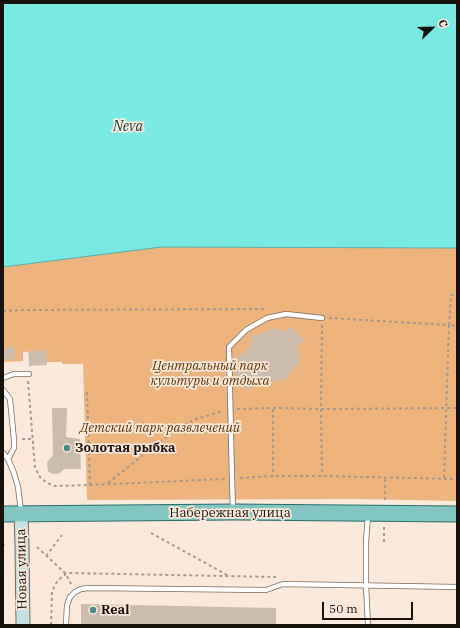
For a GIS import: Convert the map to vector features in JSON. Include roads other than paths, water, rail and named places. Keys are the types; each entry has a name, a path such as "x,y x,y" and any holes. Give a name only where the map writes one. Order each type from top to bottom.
{"main road":[{"name":"Набережная улица","path":"3,514 234,512 457,514"}],"street":[{"name":"Новая улица","path":"21,513 23,625"}],"lane":[{"path":"234,512 230,409 230,347 246,330 267,318 286,314 322,318"},
{"path":"3,378 14,374 28,374"},
{"path":"3,390 10,399 14,440 14,448 6,459"},
{"path":"3,453 14,473 18,487 21,513"},
{"path":"368,513 366,542 368,625"},
{"path":"66,625 67,605 70,597 81,589 88,588 266,590 283,584 457,587"}],"water":[{"name":"Neva","path":"3,3 457,3 457,248 161,247 3,267"}],"place":[{"name":"Золотая рыбка","path":"67,448"},
{"name":"Real","path":"93,610"}],"park label":[{"name":"Центральный парк культуры и отдыха","path":"210,374"},
{"name":"Детский парк развлечений","path":"160,428"}]}
